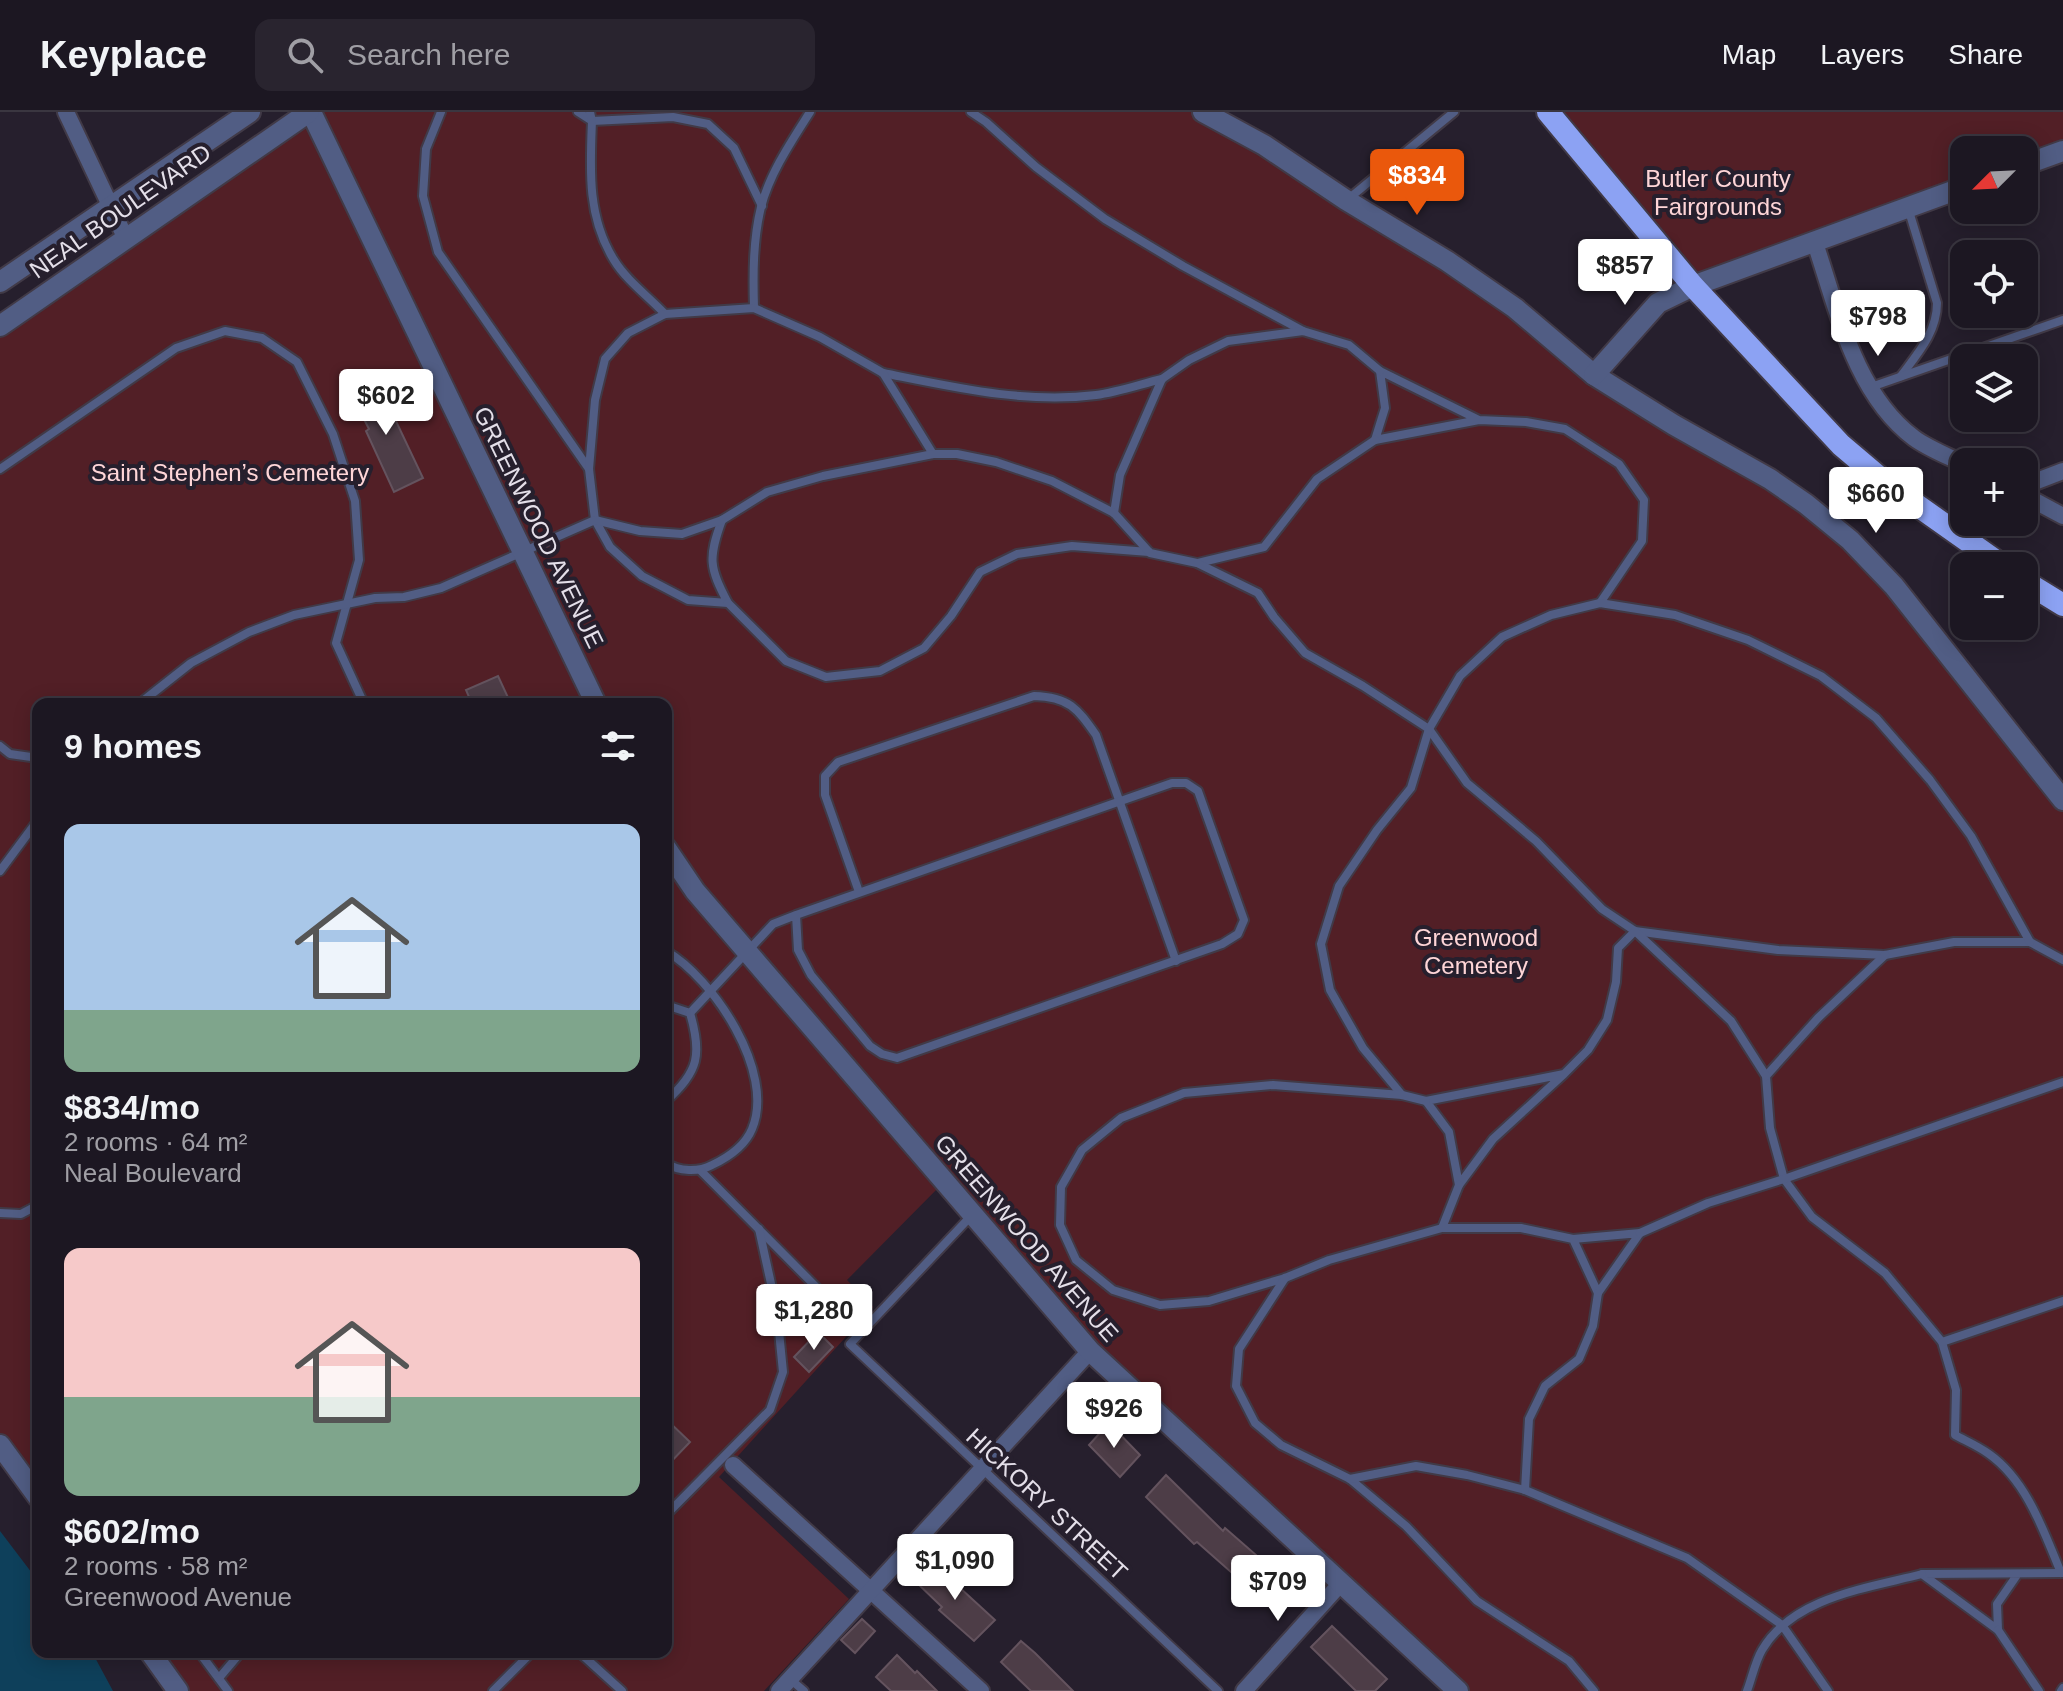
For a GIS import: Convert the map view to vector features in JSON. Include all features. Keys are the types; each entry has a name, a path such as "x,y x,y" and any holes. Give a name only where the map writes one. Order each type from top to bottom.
{"highway":[{"path":"1548,112 1693,286 1841,445 1887,484 1983,552"},
{"path":"2038,590 2063,605"}],"street":[{"path":"66,112 126,239"},
{"name":"NEAL BOULEVARD","path":"0,282 250,112"},
{"name":"NEAL BOULEVARD","path":"0,326 310,112"},
{"name":"GREENWOOD AVENUE","path":"310,112 593,698"},
{"path":"1203,112 1264,145 1346,200 1447,261 1493,292 1594,375 1770,479 1850,540 1894,586 2063,800"},
{"path":"2038,160 2063,151"},
{"path":"1594,375 1658,303 1693,286 1814,240 1950,192"},
{"path":"1814,240 1854,356 1871,387 1891,417 1916,439 1950,457"},
{"path":"2038,481 2063,471"},
{"path":"2038,503 2063,516"},
{"name":"GREENWOOD AVENUE","path":"672,857 695,891 1090,1351 1458,1691"},
{"path":"784,1685 1090,1351"},
{"path":"0,1445 32,1489"},
{"path":"733,1465 981,1691"},
{"path":"1244,1691 1342,1582"},
{"path":"154,1658 178,1691"}],"lane":[{"path":"441,112 426,149 423,196 438,252 589,469"},
{"path":"578,112 591,116 673,117 708,124 734,148 762,206"},
{"path":"754,308 753,261 762,206 782,157 810,112"},
{"path":"971,112 1036,167 1105,219 1183,266 1303,331 1349,345 1380,371 1479,420"},
{"path":"1346,200 1454,112"},
{"path":"591,116 590,180 596,221 614,261 665,314"},
{"path":"1901,377 1931,332 1937,317 1937,303 1908,207"},
{"path":"728,603 688,600 642,576 610,547 595,520 589,469 595,400 605,359 628,333 665,314 754,308 820,337 883,373 971,390 1049,398 1099,395 1162,379 1189,360 1228,341 1303,331"},
{"path":"1871,387 2063,320"},
{"path":"0,469 176,348 225,331 262,338 297,362 333,434 355,501 359,560 336,643 361,698"},
{"path":"1375,440 1385,408 1380,371"},
{"path":"883,373 933,454"},
{"path":"1114,513 1120,475 1162,379"},
{"path":"1197,563 1264,547 1317,479 1375,440 1479,420 1526,422 1565,429 1619,464 1644,500 1642,541 1600,603"},
{"path":"147,698 191,663 249,632 294,615 441,588 595,520 640,531 682,534 722,520 767,492 823,476 933,454 957,454 996,462 1052,481 1114,513 1150,553"},
{"path":"722,520 711,550 715,579 728,603 786,661 826,677 880,671 924,648 951,616 980,572 1017,554 1072,546 1150,553 1197,563 1258,593 1305,653 1429,729 1467,783 1536,841 1602,909 1635,931 1731,1021 1766,1076 1770,1128 1784,1179 1812,1217 1885,1273 1942,1342 1956,1390 1955,1435 1990,1455 2019,1486 2043,1529 2062,1573 1922,1574 1852,1592 1802,1611 1782,1625 1762,1650 1747,1691"},
{"path":"1402,1095 1363,1048 1330,990 1321,944 1339,886 1377,830 1411,788 1429,729 1460,676 1502,637 1551,615 1600,603 1675,615 1748,640 1821,676 1876,718 1930,780 1971,836 2030,942"},
{"path":"859,892 825,795 825,776 838,762 1034,696 1055,697 1077,708 1096,735 1176,961"},
{"path":"0,746 10,754 32,757"},
{"path":"690,1013 713,992 773,924 796,915 859,892 1172,783 1186,783 1198,791 1244,920 1238,934 1222,944 897,1058 882,1054 870,1046 811,975 798,950 796,915"},
{"path":"0,871 32,828"},
{"path":"1635,931 1778,950 1885,955 1954,942 2030,942 2063,960"},
{"path":"1442,1228 1459,1185 1493,1139 1588,1050 1607,1020 1616,982 1618,948 1635,931"},
{"path":"1766,1076 1818,1018 1885,955"},
{"path":"672,956 713,992 745,1047 758,1093 752,1129 733,1154 701,1171"},
{"path":"672,1007 690,1013"},
{"path":"672,1095 695,1065 698,1041 690,1013"},
{"path":"1564,1074 1426,1101 1402,1095 1273,1085 1184,1093 1121,1118 1082,1150 1061,1187 1060,1225 1076,1260 1113,1290 1160,1305 1209,1301 1285,1278 1329,1260 1442,1228 1521,1228 1573,1239 1640,1233 1708,1203 2063,1082"},
{"path":"1426,1101 1449,1132 1459,1185"},
{"path":"672,1166 701,1171 847,1318"},
{"path":"0,1213 21,1214 32,1208"},
{"name":"HICKORY STREET","path":"971,1216 850,1344 1218,1691"},
{"path":"672,1509 770,1410 783,1372 777,1311 759,1229"},
{"path":"1525,1490 1529,1419 1545,1386 1579,1359 1593,1326 1598,1293 1640,1233"},
{"path":"1573,1239 1598,1293"},
{"path":"1285,1278 1239,1349 1236,1386 1255,1423 1281,1445 1350,1479 1406,1526 1477,1601 1569,1661 1594,1691"},
{"path":"1942,1342 2063,1301"},
{"path":"1350,1479 1416,1466 1467,1475 1525,1490 1687,1558 1782,1625 1828,1691"},
{"path":"1922,1574 1998,1630 2039,1691"},
{"path":"1998,1630 1997,1604 2017,1575"},
{"path":"204,1658 228,1691"},
{"path":"219,1678 236,1658"},
{"path":"493,1691 526,1658"},
{"path":"586,1658 622,1691"},
{"path":"784,1685 804,1691"}],"green space":[{"name":"Greenwood Cemetery","path":"309,112 1203,112 1264,145 1850,540 2063,800 2063,1691 1458,1691 1090,1351 943,1183 847,1280 873,1307 719,1477 849,1599 764,1691 179,1691 154,1658 672,1658 672,698 32,698 32,1489 0,1445 0,326"},
{"name":"Butler County Fairgrounds","path":"1548,112 2063,112 2063,151 2038,160 2038,136 1950,136 1950,192 1693,286"}],"water":[{"path":"0,1531 32,1573 32,1658 95,1658 113,1691 0,1691"}],"building":[{"path":"376,379 423,478 394,492 366,431 369,429 350,392"},
{"path":"498,676 508,698 469,698 466,690"},
{"path":"818,1332 833,1347 809,1372 794,1357"},
{"path":"1109,1423 1140,1455 1120,1477 1089,1445"},
{"path":"672,1425 690,1442 672,1461"},
{"path":"1166,1475 1223,1531 1225,1528 1295,1589 1274,1610 1197,1542 1194,1544 1146,1497"},
{"path":"937,1561 950,1573 947,1576 995,1620 974,1641 939,1610 942,1607 916,1582"},
{"path":"862,1619 875,1631 855,1653 841,1640"},
{"path":"1332,1626 1387,1679 1375,1691 1356,1691 1311,1647"},
{"path":"1021,1641 1073,1691 1031,1691 1001,1662"},
{"path":"897,1655 937,1691 891,1691 876,1677"}],"park label":[{"name":"Saint Stephen’s Cemetery","path":"230,472"}]}
